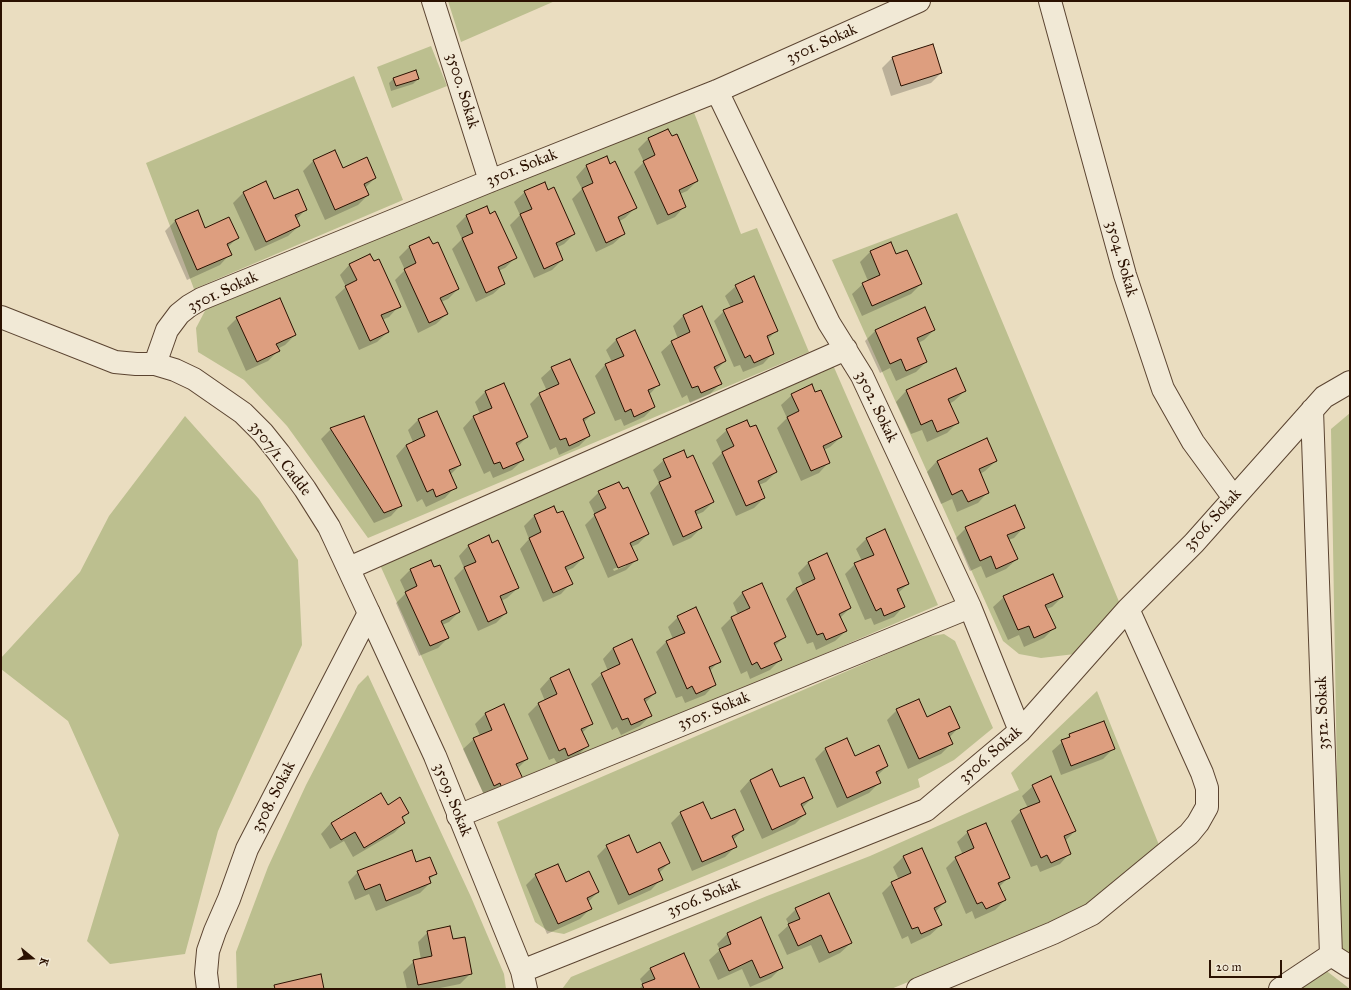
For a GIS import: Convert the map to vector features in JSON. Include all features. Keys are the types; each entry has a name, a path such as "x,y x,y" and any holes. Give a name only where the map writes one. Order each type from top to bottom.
{"street":[{"name":"3500. Sokak","path":"433,1 490,181"},
{"name":"3501. Sokak","path":"155,364 167,330 179,314 201,299 490,181 717,91 919,1"},
{"name":"3504. Sokak","path":"1050,1 1125,275 1163,389 1193,442 1234,498"},
{"name":"3502. Sokak","path":"717,91 829,323 862,376 970,606 1020,731"},
{"name":"3507/1. Cadde","path":"1,317 115,362 155,364 175,370 194,379 243,413 263,433 279,453 305,489 329,527 369,613"},
{"path":"349,568 846,349"},
{"name":"3506. Sokak","path":"524,980 926,810 1020,731 1128,609 1194,543 1312,410 1324,398 1350,382"},
{"name":"3512. Sokak","path":"1312,410 1331,955"},
{"name":"3505. Sokak","path":"458,816 970,606"},
{"path":"918,989 1053,933 1092,914 1189,834 1198,823 1207,806 1207,788 1202,773 1128,609"},
{"name":"3509. Sokak","path":"369,613 435,756 524,980"},
{"name":"3508. Sokak","path":"208,989 206,972 208,951 229,900 247,849 369,613"},
{"path":"1280,989 1331,955 1350,967"}],"green space":[{"path":"448,1 555,1 461,42"},
{"path":"431,46 447,86 392,108 377,67"},
{"path":"354,76 403,200 194,289 146,163"},
{"path":"693,110 741,234 757,228 809,352 368,538 287,426 244,380 198,352 196,328 207,307"},
{"path":"957,213 1120,604 1075,654 1041,658 1019,654 1003,641 832,260"},
{"path":"833,365 938,605 486,799 380,565"},
{"path":"1350,413 1350,959 1340,952 1331,429"},
{"path":"185,416 259,499 298,560 302,645 218,831 185,954 110,964 87,941 119,835 68,721 1,669 1,658 80,572 109,516"},
{"path":"944,634 955,641 993,728 954,760 918,779 920,787 564,934 548,931 535,922 497,822 926,637"},
{"path":"368,675 471,897 504,974 506,989 237,989 236,952 268,867 306,785 358,685"},
{"path":"1097,691 1159,845 1082,911 891,989 562,989 571,977 767,896 870,856 1019,790 1011,773"},
{"path":"1324,969 1350,989 1294,989"}],"building":[{"path":"933,44 942,73 901,86 892,57"},
{"path":"416,70 419,79 396,86 393,78"},
{"path":"668,129 672,136 677,134 698,181 679,190 686,207 668,215 643,161 655,155 648,138"},
{"path":"335,150 343,168 367,157 376,178 364,184 369,195 335,210 313,160"},
{"path":"607,156 610,164 615,161 637,208 618,217 625,234 606,243 582,188 593,183 586,165"},
{"path":"266,181 274,199 298,189 307,210 295,215 300,226 266,242 243,192"},
{"path":"545,182 548,190 554,187 575,234 556,243 563,260 544,269 520,214 532,209 524,191"},
{"path":"487,206 490,214 495,211 517,258 498,267 505,284 486,293 462,238 473,233 466,215"},
{"path":"198,210 205,228 229,217 239,238 227,244 232,255 197,270 175,220"},
{"path":"429,237 433,244 438,242 459,289 440,298 448,314 429,323 404,269 416,263 409,246"},
{"path":"891,242 896,254 907,250 922,284 872,306 862,283 880,275 870,251"},
{"path":"370,254 374,261 379,259 401,307 381,315 389,332 370,341 345,286 357,280 349,264"},
{"path":"754,276 778,331 767,336 774,354 754,363 750,355 745,358 723,310 743,302 735,285"},
{"path":"280,298 296,335 276,344 280,351 257,362 236,317"},
{"path":"702,306 726,361 714,367 722,384 701,393 698,386 692,388 671,341 690,332 683,315"},
{"path":"925,307 935,330 917,338 927,362 906,371 901,359 890,364 875,330"},
{"path":"635,330 660,385 648,390 655,407 634,417 631,409 625,412 605,364 624,356 616,339"},
{"path":"570,359 595,413 583,419 590,436 569,446 566,438 560,440 539,393 559,384 551,367"},
{"path":"956,368 966,391 948,399 959,423 937,432 932,420 921,425 906,390"},
{"path":"504,383 528,437 516,443 524,460 503,469 500,462 494,464 473,416 492,408 485,391"},
{"path":"812,384 815,392 821,390 842,437 823,446 830,463 811,471 787,417 799,411 791,394"},
{"path":"437,411 461,465 449,470 457,488 436,497 433,489 427,492 406,445 425,436 418,419"},
{"path":"364,416 402,506 384,513 330,428"},
{"path":"747,420 750,427 756,425 777,472 758,481 765,498 746,506 722,452 734,446 726,429"},
{"path":"987,438 997,461 979,469 989,493 968,502 962,490 952,495 937,461"},
{"path":"684,450 687,458 693,455 714,502 695,511 702,528 683,537 659,482 671,477 663,459"},
{"path":"619,482 623,489 628,487 649,534 630,543 638,560 618,568 594,514 606,508 598,491"},
{"path":"1015,505 1025,528 1007,535 1018,559 996,569 991,556 980,561 965,527"},
{"path":"554,506 557,513 563,511 584,558 565,567 573,584 553,593 529,538 541,532 534,515"},
{"path":"885,529 909,584 897,589 905,607 884,616 881,608 876,611 854,563 874,555 866,538"},
{"path":"489,535 492,543 498,540 519,588 500,596 507,613 488,622 464,567 476,562 468,545"},
{"path":"827,553 851,608 839,614 847,631 826,640 823,633 817,635 796,588 815,579 808,562"},
{"path":"431,560 434,567 440,565 460,612 441,621 449,638 430,646 405,592 417,586 410,569"},
{"path":"1053,574 1063,597 1045,605 1056,628 1034,638 1029,626 1018,630 1003,596"},
{"path":"762,583 786,637 774,643 782,660 761,669 757,662 752,665 731,617 750,608 742,592"},
{"path":"696,607 721,662 709,667 716,685 696,694 692,686 687,689 666,641 685,633 677,616"},
{"path":"632,639 656,693 644,699 652,716 631,725 628,718 622,720 601,673 620,664 613,648"},
{"path":"569,669 593,724 581,729 589,746 568,756 565,748 559,751 538,703 557,694 550,678"},
{"path":"919,699 927,717 950,706 960,728 948,733 953,744 919,759 896,709"},
{"path":"504,704 528,759 516,764 524,781 503,791 500,783 494,786 473,738 492,730 485,713"},
{"path":"1104,721 1115,749 1071,766 1061,740 1070,737 1069,734"},
{"path":"847,738 855,756 879,745 888,766 876,772 881,783 847,798 825,748"},
{"path":"772,769 780,787 804,777 813,798 801,804 806,814 772,830 750,780"},
{"path":"1051,776 1076,831 1064,836 1071,854 1051,863 1047,855 1041,858 1020,810 1040,802 1032,785"},
{"path":"381,793 388,805 400,797 409,813 402,817 405,823 364,848 355,832 341,840 331,823"},
{"path":"703,802 711,819 735,809 744,830 732,836 737,847 702,862 680,812"},
{"path":"986,823 1010,878 998,883 1006,900 986,909 982,902 977,904 955,857 974,848 967,831"},
{"path":"629,835 637,853 660,842 670,863 658,869 663,880 629,895 606,845"},
{"path":"922,848 946,902 934,908 942,925 921,934 918,927 912,929 891,882 911,873 903,856"},
{"path":"412,850 416,862 430,857 437,874 429,877 431,883 386,901 380,884 365,890 357,871"},
{"path":"558,864 566,882 589,871 599,892 587,898 592,909 558,924 535,874"},
{"path":"829,893 852,943 829,953 821,935 798,946 788,924 800,919 795,908"},
{"path":"761,917 783,968 760,978 752,960 729,971 719,949 731,944 727,933"},
{"path":"450,926 453,939 465,937 472,974 418,985 413,960 432,956 427,931"},
{"path":"684,953 700,989 644,989 642,984 655,979 650,968"},
{"path":"321,974 324,989 275,989 274,985"}]}
